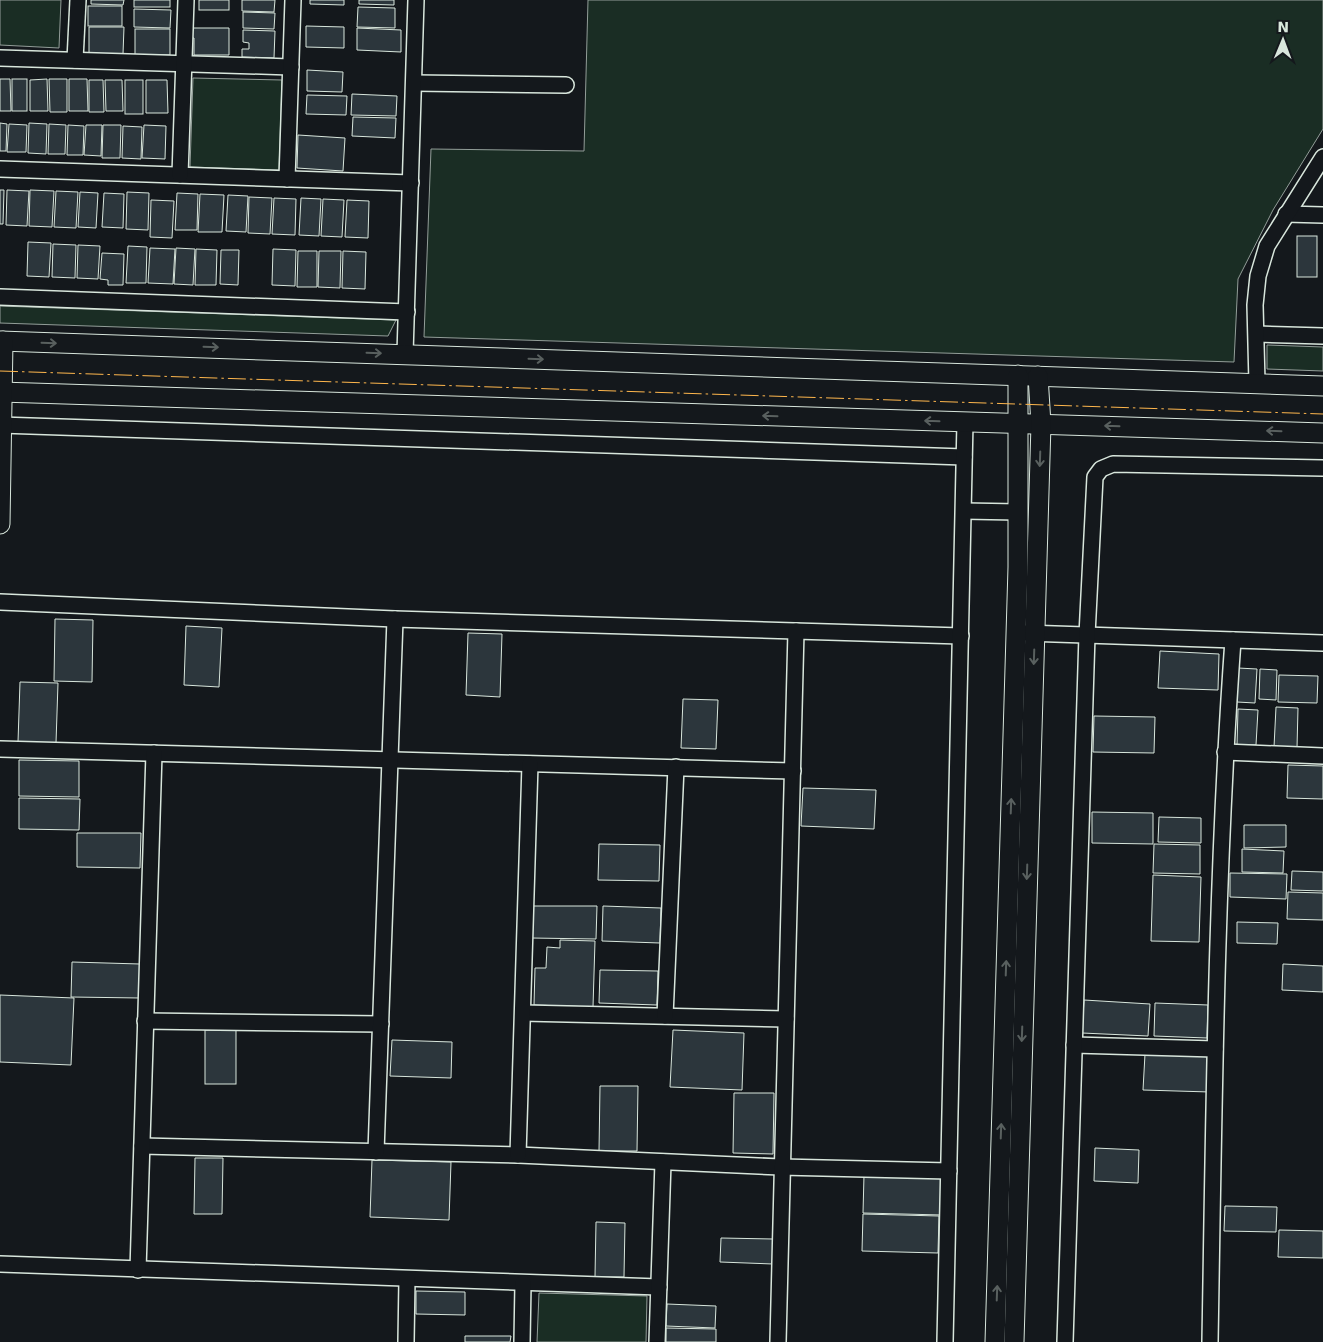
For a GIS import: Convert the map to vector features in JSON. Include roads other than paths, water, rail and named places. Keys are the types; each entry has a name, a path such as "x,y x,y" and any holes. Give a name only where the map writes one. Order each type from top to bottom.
{"street":[{"path":"75,60 78,0"},
{"path":"180,175 186,0"},
{"path":"287,179 293,0"},
{"path":"405,354 416,0"},
{"path":"0,58 291,68"},
{"path":"414,83 566,85"},
{"path":"1257,384 1255,306 1258,276 1267,246 1323,157"},
{"path":"0,170 411,183"},
{"path":"1286,214 1323,215"},
{"path":"0,297 407,312"},
{"path":"1257,334 1323,336"},
{"path":"0,524 2,341 1323,386"},
{"path":"1014,1342 1025,633 1018,512 1020,423 1018,375"},
{"path":"995,1342 1025,633 1041,424 1038,376"},
{"path":"1,392 1323,433"},
{"path":"945,1342 965,422"},
{"path":"1,425 964,457"},
{"path":"1065,1342 1087,635 1092,492 1095,477 1101,469 1113,464 1323,468"},
{"path":"964,511 1018,512"},
{"path":"0,602 395,619 961,636"},
{"path":"376,1152 395,619"},
{"path":"778,1342 796,632"},
{"path":"1025,633 1323,643"},
{"path":"1210,1342 1215,1049 1225,752 1233,640"},
{"path":"0,750 793,770"},
{"path":"1225,752 1323,756"},
{"path":"138,1270 154,754"},
{"path":"518,1155 530,764"},
{"path":"665,1016 676,767"},
{"path":"523,1013 786,1019"},
{"path":"145,1021 381,1024"},
{"path":"1074,1045 1215,1049"},
{"path":"142,1146 518,1155 781,1167 950,1171"},
{"path":"657,1342 662,1162"},
{"path":"0,1264 523,1284 658,1287"},
{"path":"406,1342 407,1279"},
{"path":"522,1342 523,1284"}]}
